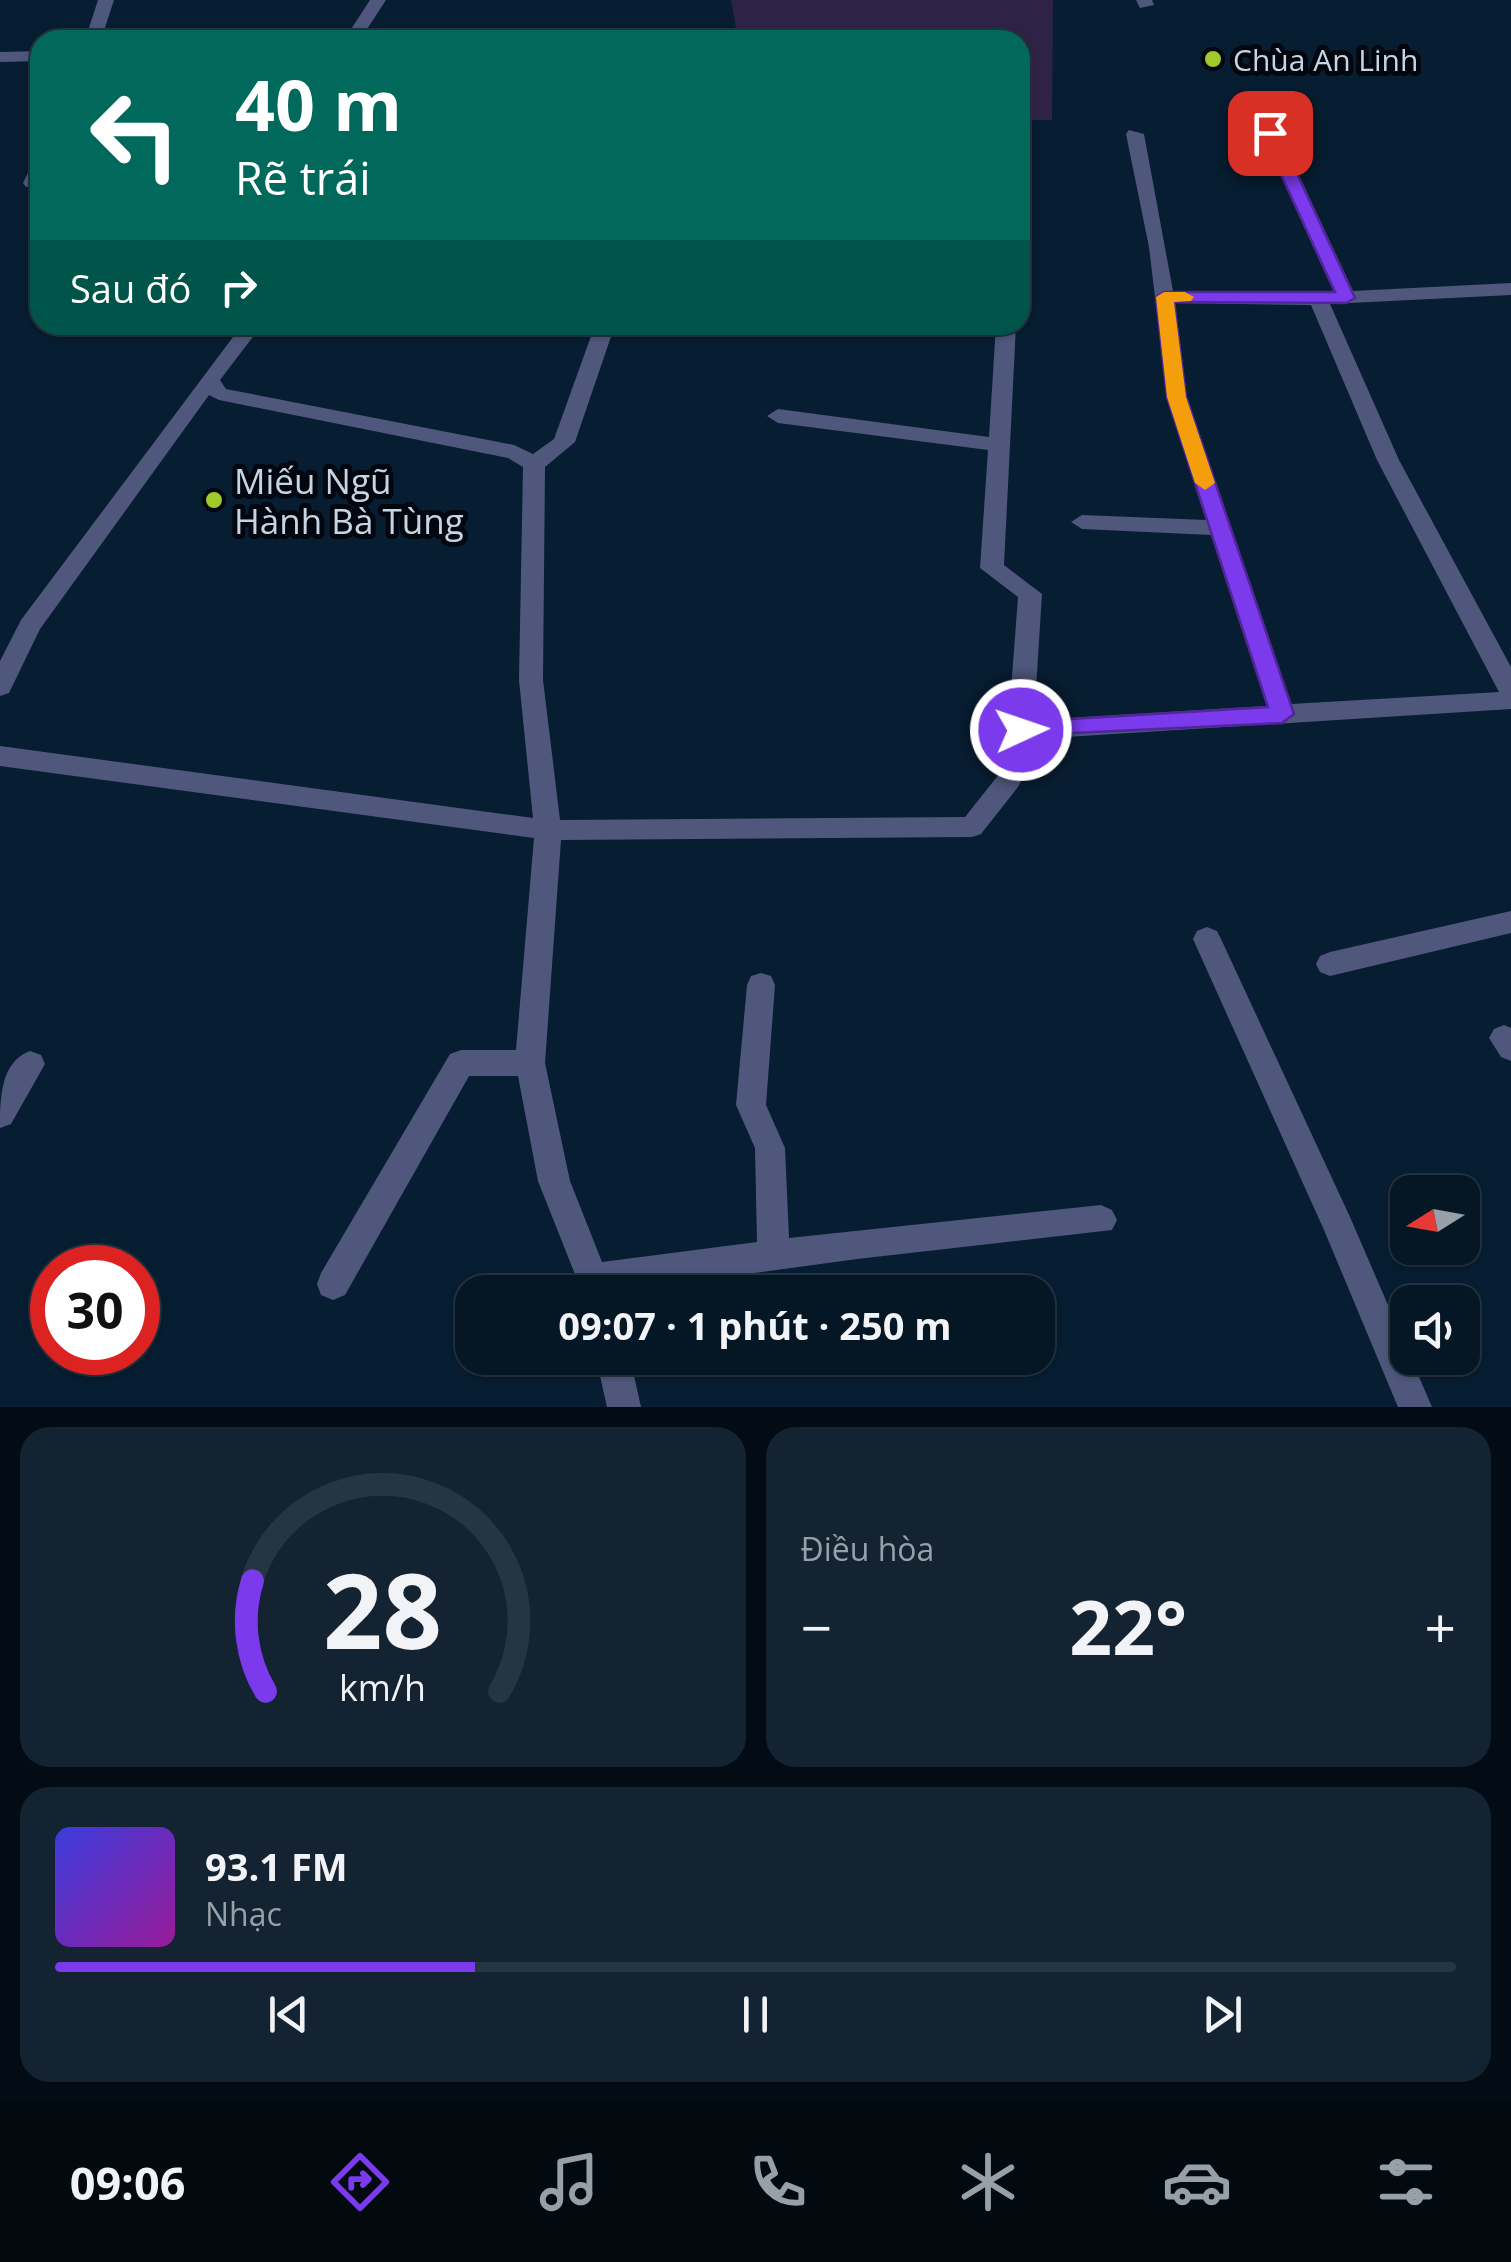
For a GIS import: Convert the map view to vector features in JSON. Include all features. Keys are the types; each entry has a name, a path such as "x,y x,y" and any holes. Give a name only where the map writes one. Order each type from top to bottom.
{"street":[{"path":"96,30 106,0"},
{"path":"358,30 378,0"},
{"path":"0,57 30,56"},
{"path":"1255,100 1346,298"},
{"path":"1135,134 1164,297 1176,397 1282,714"},
{"path":"1164,297 1318,299 1511,290"},
{"path":"1318,299 1388,460 1511,690"},
{"path":"0,687 28,626 244,335"},
{"path":"534,464 564,442 601,335"},
{"path":"1005,335 992,568 1030,594 1021,730 1511,700"},
{"path":"208,380 219,394 514,452 534,464"},
{"path":"778,416 998,445"},
{"path":"534,464 532,680 548,830 530,1063 554,1181 592,1275"},
{"path":"1082,522 1220,528"},
{"path":"0,756 548,830 972,827 1009,780 1027,746"},
{"path":"1330,964 1511,922"},
{"path":"1207,939 1339,1228 1415,1407"},
{"path":"761,986 751,1105 770,1148 774,1255"},
{"path":"334,1284 460,1063 530,1063"},
{"path":"0,1114 30,1064"},
{"path":"660,1275 774,1255 1101,1220"},
{"path":"617,1375 624,1407"}],"shaded area":[{"path":"731,0 1053,0 1052,120 1030,120 1030,30 736,30"}],"slow traffic":[{"path":"1185,297 1164,297 1176,397 1205,483"}],"place":[{"name":"Chùa An Linh","path":"1213,59"},
{"name":"Miếu Ngũ Hành Bà Tùng","path":"214,500"}],"route":[{"path":"1021,730 1282,714 1176,397 1164,297 1346,298 1270,133"}]}
